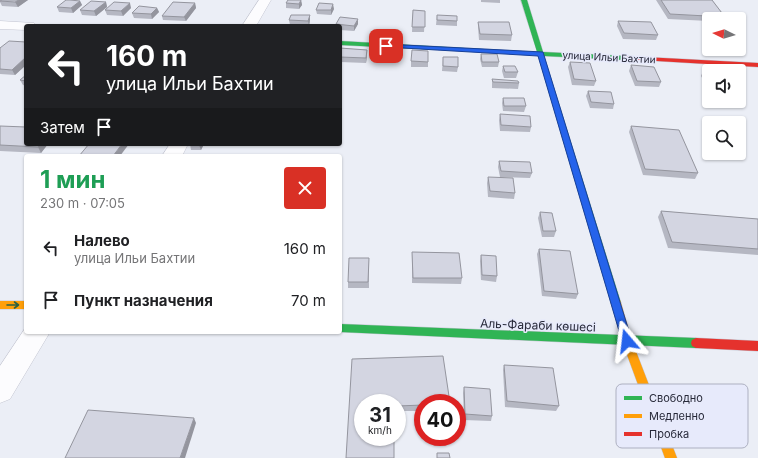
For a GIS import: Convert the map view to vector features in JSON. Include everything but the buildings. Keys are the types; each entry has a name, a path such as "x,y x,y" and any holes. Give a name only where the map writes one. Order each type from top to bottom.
{"street":[{"path":"250,24 265,0"},
{"path":"524,0 627,341 643,384"},
{"path":"0,24 24,26"},
{"name":"улица Ильи Бахтии","path":"342,43 758,66"},
{"path":"0,305 24,305"},
{"name":"Аль-Фараби көшесі","path":"342,328 758,346"},
{"path":"0,390 36,334"},
{"path":"667,448 671,458"}],"traffic: fast":[{"path":"524,0 616,303"},
{"path":"342,43 625,58"},
{"path":"342,328 696,343"}],"traffic: slow":[{"path":"616,303 627,341 643,384"},
{"path":"0,305 24,305"},
{"path":"667,448 671,458"}],"traffic: jam":[{"path":"625,58 758,65"},
{"path":"696,343 758,346"}],"route":[{"path":"386,46 541,54 627,341"}]}
